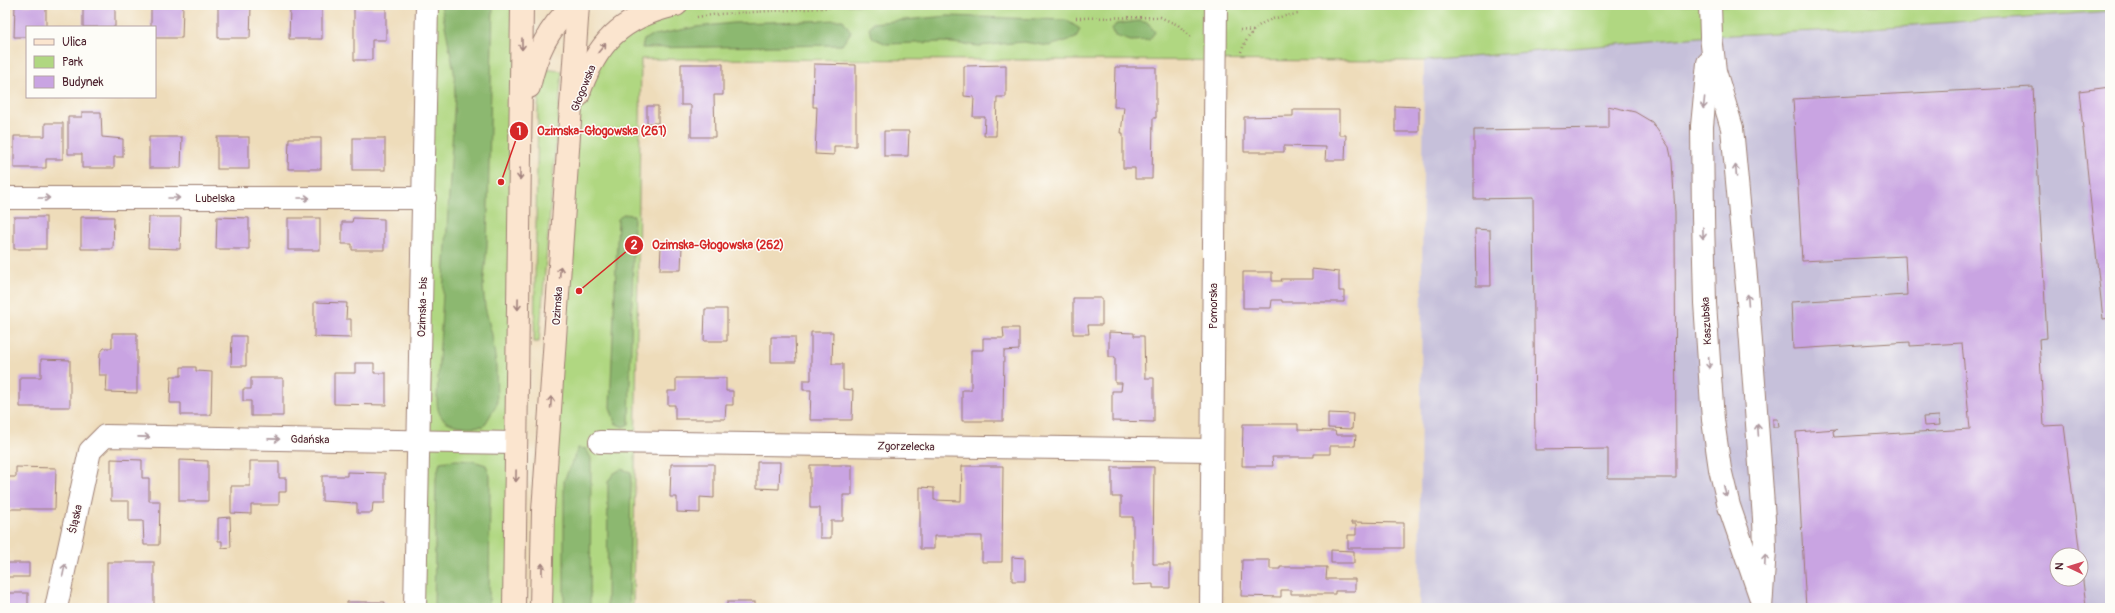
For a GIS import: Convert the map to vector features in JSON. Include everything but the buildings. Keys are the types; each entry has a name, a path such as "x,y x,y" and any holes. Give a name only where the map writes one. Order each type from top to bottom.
{"main road":[{"path":"514,608 522,5"},
{"path":"521,133 530,82 537,58 548,33 573,5"},
{"name":"Ozimska","path":"541,608 543,511 578,5"},
{"path":"624,5 680,10"},
{"name":"Głogowska","path":"570,122 586,75 598,53 614,34 643,14 680,10"}],"street":[{"name":"Ozimska - bis","path":"415,608 425,198 427,5"},
{"name":"Pomorska","path":"1211,608 1216,5"},
{"name":"Kaszubska","path":"1710,8 1711,36 1715,71 1732,128 1747,288 1764,519 1765,550 1761,603"},
{"name":"Kaszubska","path":"1711,36 1702,126 1705,303 1713,420 1720,469 1728,506 1761,603"},
{"name":"Lubelska","path":"5,198 425,198"},
{"name":"Gdańska","path":"105,436 516,443"},
{"name":"Śląska","path":"56,608 90,451 105,436"},
{"name":"Zgorzelecka","path":"600,442 1212,450"}],"path":[{"path":"680,10 719,14 874,5"},
{"path":"1076,18 1160,17 1178,25 1194,42"}],"shaded area":[{"path":"2110,11 2110,608 1419,608 1424,61 1711,36 1857,29"}],"green space":[{"path":"427,5 522,5 514,608 415,608"},
{"path":"441,5 493,5 487,246 483,287 485,307 492,335 496,364 497,404 484,426 471,427 450,423 441,416 437,405 455,95 454,71"},
{"path":"675,5 2110,5 2110,11 1857,29 1711,36 1424,61 641,59 633,608 541,608 570,122 592,61"},
{"path":"948,16 1066,20 1080,29 1076,38 1049,46 1024,42 979,46 943,42 887,44 873,38 869,29 872,23"},
{"path":"843,20 851,32 842,45 642,48 644,40 650,36 696,27 733,23"},
{"path":"1139,21 1148,23 1155,32 1149,40 1131,41 1115,36 1112,29 1116,24"},
{"path":"542,69 562,71 539,342 534,342 538,107"},
{"path":"623,214 634,215 629,424 623,427 615,423 610,407 618,219"},
{"path":"578,448 586,449 591,458 590,608 564,608 564,481"},
{"path":"456,460 473,461 486,465 490,476 489,608 434,608 436,478 440,462"},
{"path":"621,469 631,472 629,608 607,608 608,482 613,474"}],"place":[{"name":"Ozimska-Głogowska (261)","path":"501,182"},
{"name":"Ozimska-Głogowska (262)","path":"579,291"}]}
